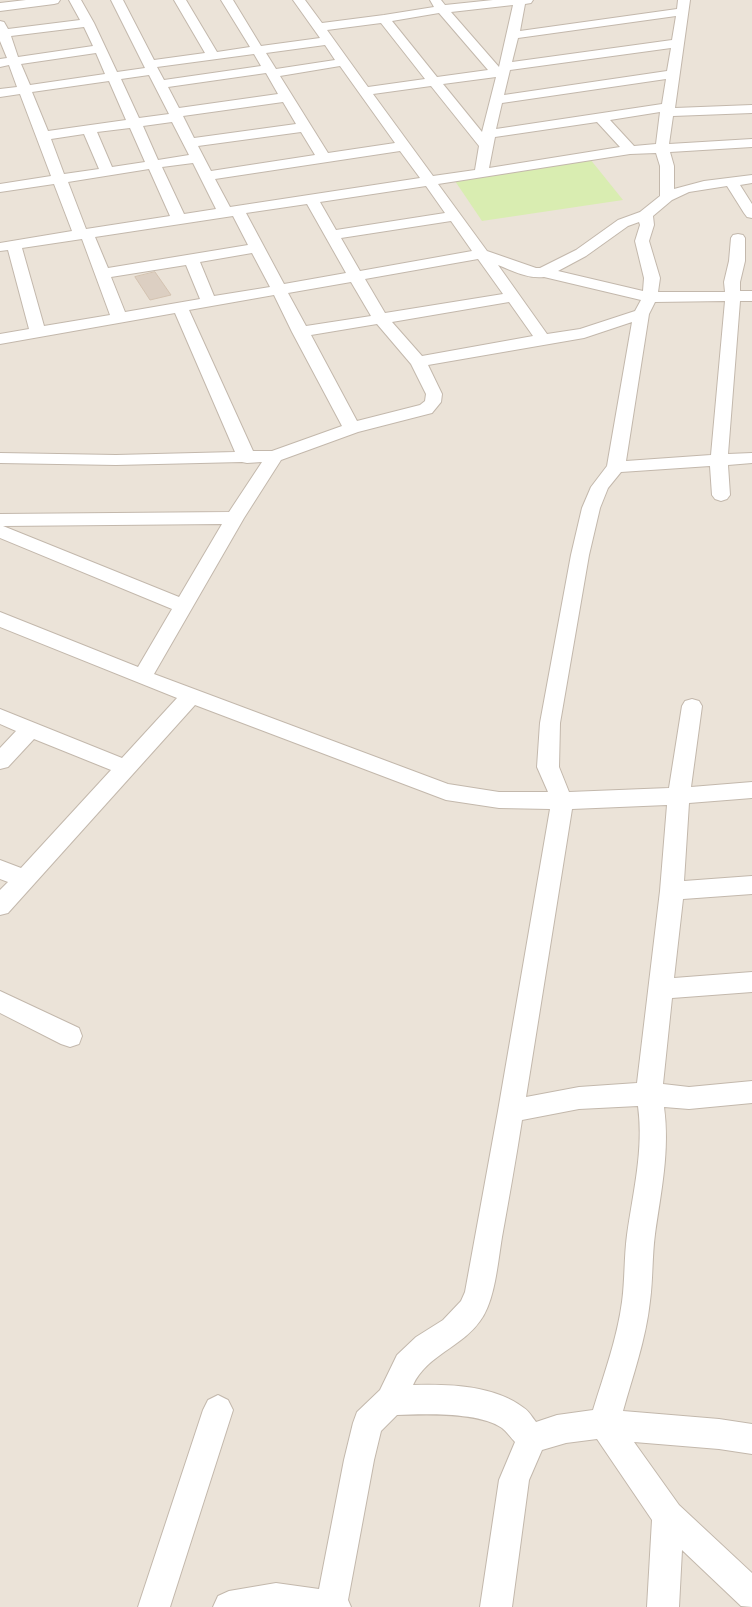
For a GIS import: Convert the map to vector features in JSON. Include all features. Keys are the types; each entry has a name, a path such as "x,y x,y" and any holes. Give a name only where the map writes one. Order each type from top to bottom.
{"street":[{"path":"0,7 54,0"},
{"path":"75,0 88,23 179,219"},
{"path":"117,0 206,176 257,248 352,428"},
{"path":"180,0 213,56"},
{"path":"227,0 324,158"},
{"path":"300,0 543,339"},
{"path":"318,27 384,19 438,5 524,0 502,71 481,173"},
{"path":"438,5 473,46 502,71"},
{"path":"473,46 492,44 513,38 683,6 662,148 667,166 667,197"},
{"path":"384,19 435,82 487,139"},
{"path":"88,23 1,31 60,179 102,274 119,318"},
{"path":"0,93 113,77 213,56 329,41"},
{"path":"364,91 435,82 678,43"},
{"path":"0,63 100,49"},
{"path":"160,84 344,62"},
{"path":"497,100 673,74"},
{"path":"43,136 287,98"},
{"path":"487,139 600,117 668,109 752,109"},
{"path":"600,117 630,150"},
{"path":"190,143 305,127"},
{"path":"89,130 107,172"},
{"path":"38,332 7,246 630,150 752,143"},
{"path":"206,176 404,146"},
{"path":"0,188 198,158"},
{"path":"0,338 482,254 526,271 536,273 544,272 581,253 623,223 644,215 667,197 685,189 730,181 752,179"},
{"path":"730,181 737,190 746,208 752,214"},
{"path":"0,458 116,460 247,458 274,456 352,428 426,409 433,402 434,394 418,362 380,318 311,199"},
{"path":"229,1607 276,1599 332,1607 359,1460 368,1423 390,1400 407,1366 426,1348 453,1330 471,1311 479,1292 511,1111 562,801 548,767 550,723 580,555 591,508 600,488 616,467 652,278 642,241 647,225 644,215"},
{"path":"332,236 454,216"},
{"path":"721,496 719,460 733,296 732,282 737,261 738,238"},
{"path":"102,274 257,248"},
{"path":"191,259 209,302"},
{"path":"544,272 627,293 646,305"},
{"path":"418,362 584,333 646,305 733,296 752,296"},
{"path":"300,332 512,297"},
{"path":"180,307 247,458"},
{"path":"142,677 235,518 274,456"},
{"path":"616,467 752,458"},
{"path":"0,520 235,518"},
{"path":"0,531 184,606"},
{"path":"0,619 142,677 446,792 499,800 562,801 680,796 752,790"},
{"path":"0,906 191,696"},
{"path":"604,1424 629,1340 636,1302 641,1236 650,1174 653,1124 650,1094 672,891 680,796 692,706"},
{"path":"0,716 126,768"},
{"path":"0,761 31,729"},
{"path":"0,869 24,879"},
{"path":"672,891 752,885"},
{"path":"661,989 752,982"},
{"path":"0,1001 70,1036"},
{"path":"511,1111 579,1098 650,1094 689,1098 752,1092"},
{"path":"390,1400 421,1399 469,1403 496,1410 512,1418 531,1439"},
{"path":"154,1607 218,1410"},
{"path":"604,1424 668,1516 752,1595"},
{"path":"496,1607 514,1480 531,1439 546,1432 570,1426 604,1424 719,1434 752,1439"},
{"path":"663,1607 668,1516"}],"shaded area":[{"path":"0,0 752,0 752,1607 0,1607"}],"green space":[{"path":"590,159 623,200 482,221 453,178"}],"building":[{"path":"155,272 171,295 150,300 135,277"}]}
